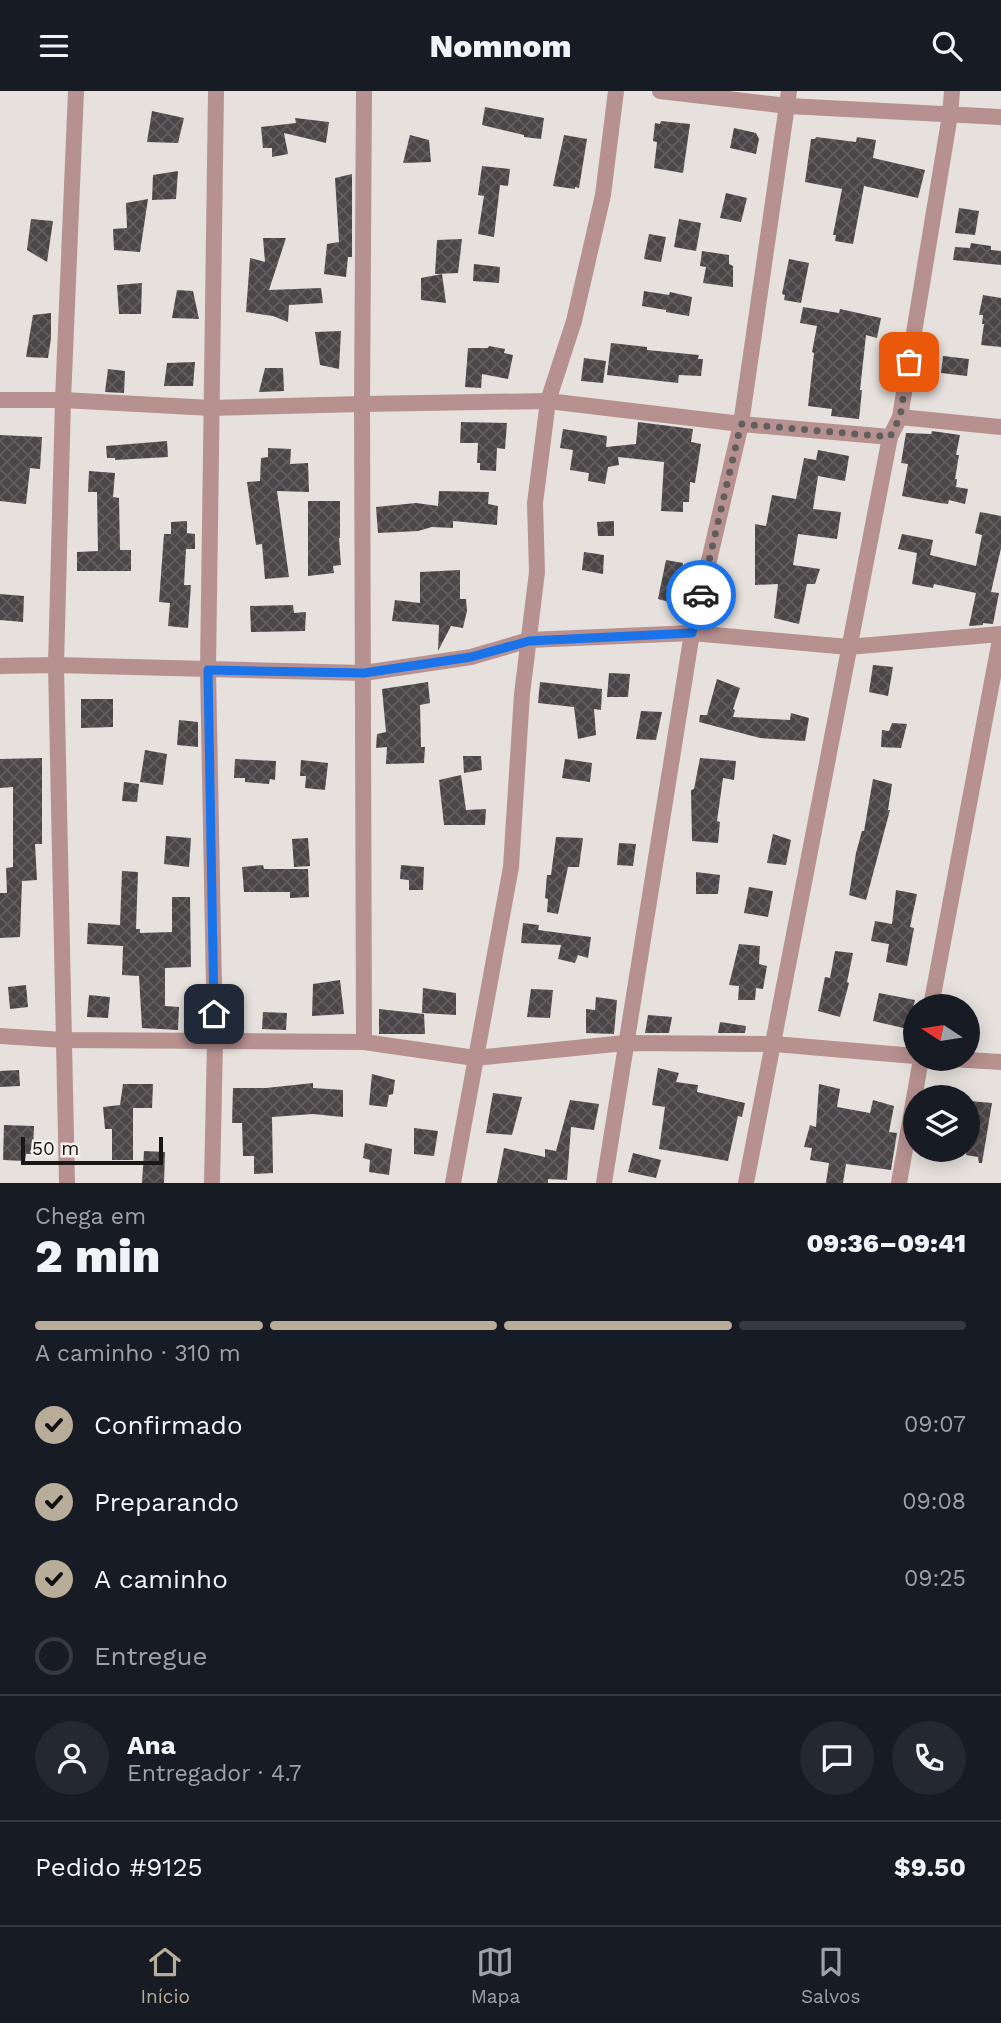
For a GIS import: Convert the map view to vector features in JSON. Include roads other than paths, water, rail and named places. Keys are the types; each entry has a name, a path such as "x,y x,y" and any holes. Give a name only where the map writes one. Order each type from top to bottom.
{"street":[{"path":"67,1183 56,665 63,400 76,91"},
{"path":"212,1183 215,1041 208,670 216,91"},
{"path":"364,91 364,1042"},
{"path":"453,1183 511,867 522,694 537,572 535,503 548,401 574,321 603,195 616,91"},
{"path":"660,91 789,98 950,115 1001,117"},
{"path":"746,1183 890,437 900,417 952,91"},
{"path":"604,1183 692,633 741,424 789,98"},
{"path":"0,400 63,400 211,408 548,401 741,424 890,437"},
{"path":"900,417 1001,427"},
{"path":"0,666 364,673 471,657 529,641 692,633 848,647 1001,633 933,994"},
{"path":"0,1036 64,1040 364,1042 475,1058 625,1043 774,1044 903,1055"},
{"path":"980,1061 1001,1062"},
{"path":"899,1183 919,1071"}]}
